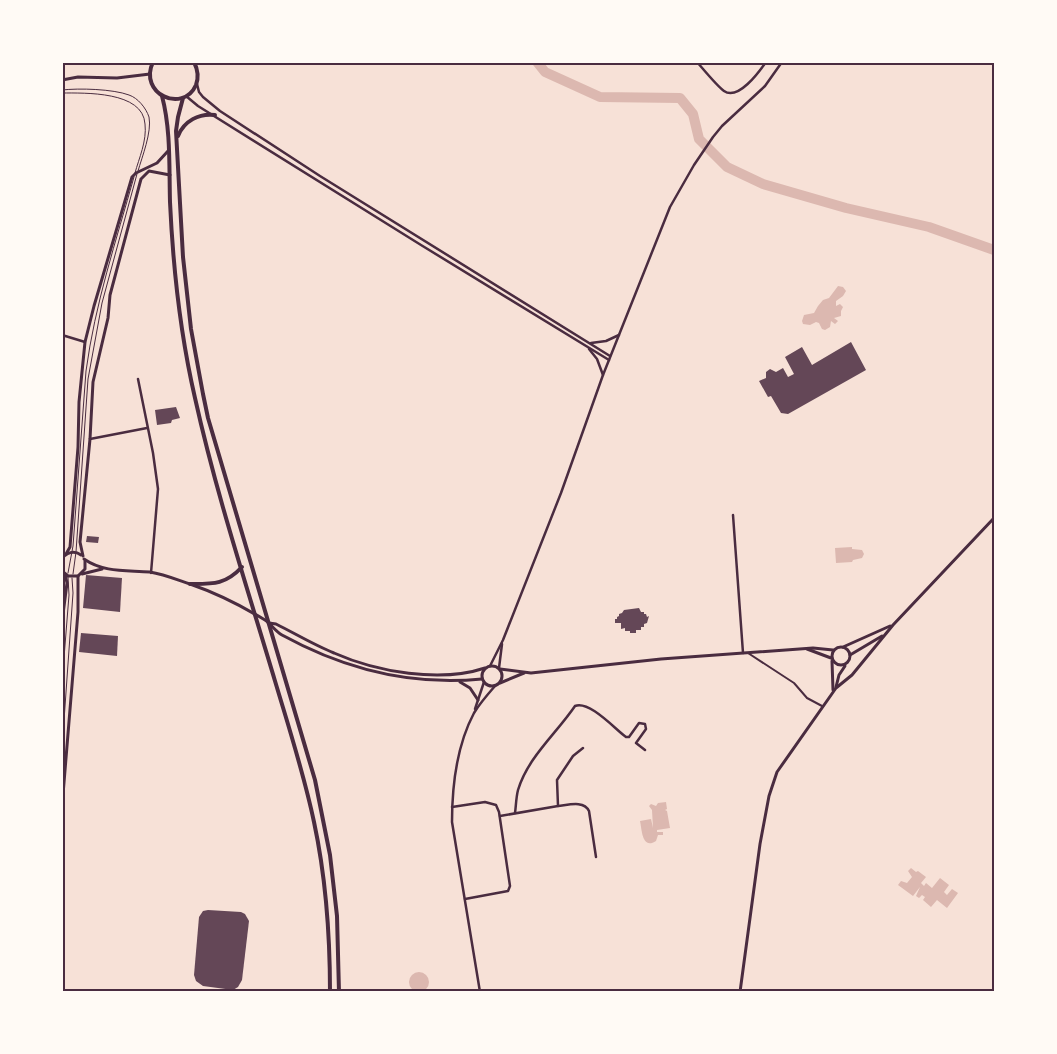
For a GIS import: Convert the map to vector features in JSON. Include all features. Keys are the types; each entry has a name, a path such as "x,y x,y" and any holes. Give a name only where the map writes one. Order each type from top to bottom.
{"main road":[{"path":"153,62 150,74 154,88 162,96 172,99 185,97"},
{"path":"194,62 197,71 196,83 185,97 178,117 177,138 183,257 191,329 208,418 315,780 324,824 337,916 339,992"},
{"path":"162,96 167,120 174,258 182,330 194,397 220,496 306,781 315,824 330,930 330,992"},
{"path":"177,138 180,131 191,120 202,116 215,115"},
{"path":"182,330 191,329"},
{"path":"190,584 218,583 227,580 242,567"}],"street":[{"path":"697,62 724,91 732,94 740,91 766,62"},
{"path":"490,666 503,640 561,494 603,374 670,207 694,165 722,126 765,86 782,62"},
{"path":"62,80 78,77 118,78 150,74"},
{"path":"196,83 198,92 220,111 328,181 589,342 610,358"},
{"path":"185,97 421,245 586,346 610,358"},
{"path":"62,558 70,547 85,342 94,306 130,181 136,173 157,164 168,151"},
{"path":"62,807 78,612 79,575 85,569 80,542 90,439 93,382 108,318 110,296 140,179 149,171 170,175"},
{"path":"589,342 606,341 620,334"},
{"path":"62,335 85,342"},
{"path":"586,346 597,359 603,374"},
{"path":"138,379 153,452 158,489 151,572"},
{"path":"90,439 147,428"},
{"path":"733,515 746,653"},
{"path":"740,992 760,844 771,787 780,766 836,688 858,668 893,624 994,518"},
{"path":"66,554 74,552 95,566 105,569 151,572 190,584 224,598 268,622 336,654 379,668 409,672 443,674 473,672 490,666 527,673 661,659 820,647 834,650 893,624"},
{"path":"62,622 67,583 65,574 79,575 105,569"},
{"path":"268,622 281,634 346,664 405,678 483,681 489,686 497,685 527,673"},
{"path":"836,688 839,675 849,660 850,655 884,635"},
{"path":"474,713 502,677 500,669 503,640"},
{"path":"843,647 850,655"},
{"path":"806,649 832,659 838,665 846,664"},
{"path":"833,692 832,659 834,650"},
{"path":"746,653 794,683 807,698 823,707"},
{"path":"480,992 452,822 452,807 454,781 461,748 478,700 483,681 482,673 485,668"},
{"path":"458,680 470,688 478,700"},
{"path":"515,813 518,789 528,769 535,757 575,706 586,706 593,710 626,737 640,723 645,724 646,729 636,743 645,750"},
{"path":"558,806 557,780 573,756 583,748"},
{"path":"452,807 492,803 498,808 510,886 510,889 504,892 465,899"},
{"path":"500,816 558,806 583,804 587,806 596,856"}],"lane":[{"path":"62,91 98,90 127,94 142,104 149,119 147,141 98,304 90,342 86,371 74,552 65,574 73,593 62,749"},
{"path":"62,91 109,96 126,100 140,112 146,124 136,173 102,303 88,379 74,552 65,574 69,595 62,683"}],"shaded area":[{"path":"838,286 843,287 846,291 836,301 836,306 840,304 843,307 841,316 834,318 838,321 835,324 831,321 830,327 825,330 816,322 810,325 803,324 804,315 814,313 823,300 829,298"},
{"path":"852,547 852,549 862,550 864,554 862,558 852,562 836,563 835,548"},
{"path":"666,802 667,809 665,810 667,811 670,828 657,830 657,832 663,832 663,835 658,835 656,841 648,843 642,834 640,821 651,819 653,828 652,810 649,806 651,804 656,806 658,803"},
{"path":"911,868 926,877 921,883 924,886 926,883 932,888 940,878 949,885 944,892 947,895 952,889 958,893 947,908 937,900 931,907 923,900 925,897 922,895 919,898 916,896 920,887 913,896 898,885 901,881 907,883 912,877 908,871"},
{"path":"419,972 426,975 429,982 426,989 419,992 412,989 409,982 412,975"}],"building":[{"path":"851,342 866,370 788,414 781,413 771,396 768,397 759,381 766,378 766,372 770,369 776,372 783,368 788,377 794,374 785,357 802,347 812,365"},
{"path":"176,407 180,418 172,420 171,423 157,425 155,410"},
{"path":"87,536 99,537 98,543 86,542"},
{"path":"86,575 122,578 120,612 83,608"},
{"path":"639,608 647,617 649,616 647,623 644,624 644,627 641,627 641,630 636,630 636,633 630,633 630,631 625,631 625,628 621,629 621,623 615,623 615,619 624,610"},
{"path":"81,633 118,636 117,656 79,652"},
{"path":"203,911 241,912 245,914 249,921 242,980 238,987 233,990 203,986 196,981 194,975 199,917"}],"waterway":[{"path":"537,62 545,72 600,97 680,98 693,114 699,139 727,167 763,184 846,208 929,227 994,250"}]}
